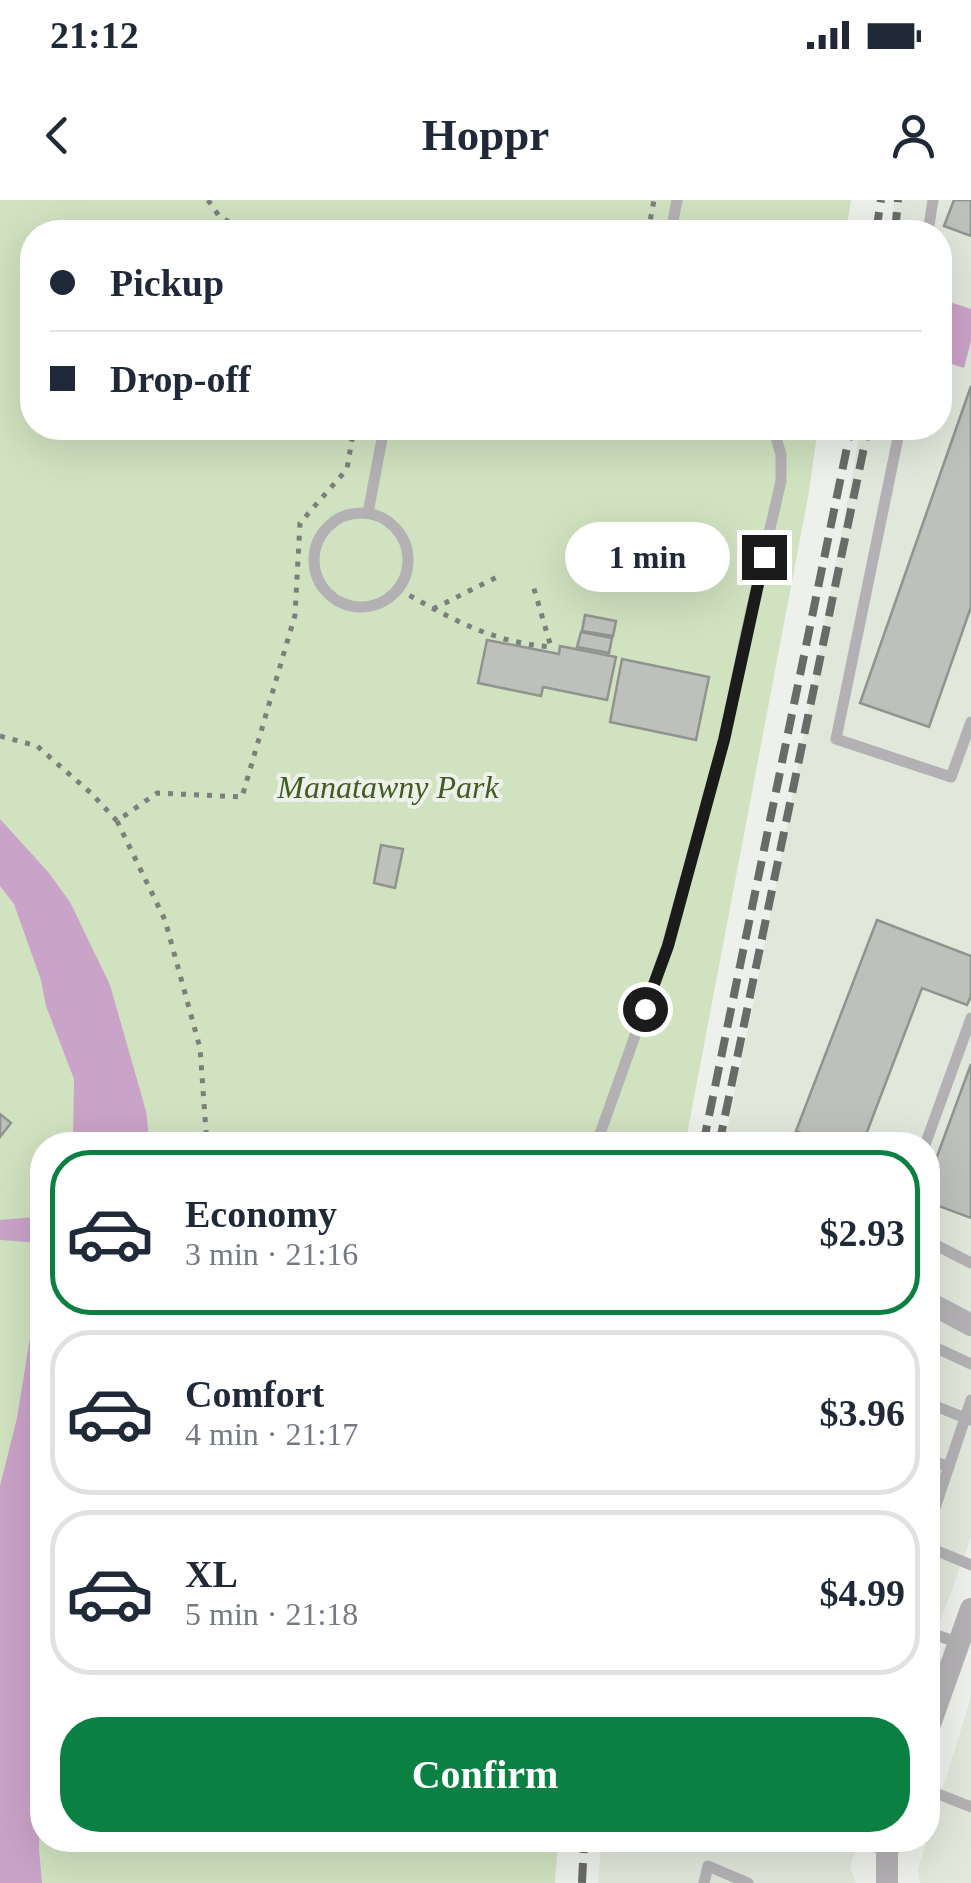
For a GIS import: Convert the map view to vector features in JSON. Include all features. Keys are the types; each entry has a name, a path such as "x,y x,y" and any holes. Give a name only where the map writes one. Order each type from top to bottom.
{"street":[{"path":"940,1308 971,1325"},
{"path":"940,1696 971,1609"},
{"path":"888,1883 889,1852"}],"lane":[{"path":"368,513 382,440"},
{"path":"601,1132 668,946 724,740 782,481 777,440"},
{"path":"898,440 836,739 952,778 971,722"},
{"path":"368,513 394,526 408,553 408,568 398,588 382,603 367,607 338,601 317,577 316,545 324,531 336,520 352,514 368,513"},
{"path":"930,1132 971,1018"},
{"path":"940,1247 971,1263"},
{"path":"940,1350 971,1364"},
{"path":"940,1494 968,1419 971,1400"},
{"path":"940,1408 968,1419"},
{"path":"940,1464 949,1467"},
{"path":"940,1552 971,1565"},
{"path":"940,1637 958,1644"},
{"path":"940,1795 971,1808"},
{"path":"704,1883 708,1866 748,1883"}],"path":[{"path":"208,200 225,220"},
{"path":"116,821 157,793 242,797 295,614 300,524 347,469 352,440"},
{"path":"433,609 499,576"},
{"path":"398,588 484,634 551,647 532,582"},
{"path":"0,736 37,746 92,794 116,821 166,920 200,1048 206,1132"}],"shaded area":[{"path":"894,200 971,200 971,1537 940,1622 940,1132 727,1132 859,440 952,440 952,220 893,220"},
{"path":"952,303 971,309 971,341 964,368 952,364"},
{"path":"0,819 70,902 110,985 148,1132 73,1132 74,1079 14,904 0,886"},
{"path":"30,1217 30,1242 0,1240 0,1220"},
{"path":"30,1337 30,1852 39,1852 42,1883 0,1883 0,1486 17,1418"},
{"path":"971,1697 971,1883 920,1883 918,1869 923,1852 940,1852 940,1798"},
{"path":"601,1852 855,1852 850,1866 856,1883 598,1883"}],"green space":[{"name":"Manatawny Park","path":"0,200 851,200 848,220 20,220 20,440 816,440 687,1132 30,1132 30,1852 557,1852 555,1883 0,1883"}],"building":[{"path":"954,200 971,200 971,236 952,229 952,220 946,220"},
{"path":"971,386 971,607 929,727 860,703"},
{"path":"585,615 616,621 613,636 582,631"},
{"path":"581,632 612,638 609,653 577,647"},
{"path":"487,640 559,654 560,646 616,657 607,700 543,687 541,696 478,683"},
{"path":"622,659 709,677 696,740 610,722"},
{"path":"381,845 403,849 395,888 374,883"},
{"path":"877,920 971,956 971,996 967,1005 922,988 867,1132 796,1131"},
{"path":"971,1064 971,1218 940,1206 940,1148"},
{"path":"0,1114 11,1123 0,1137"}],"railway":[{"path":"878,220 881,200"},
{"path":"896,220 898,200"},
{"path":"706,1132 849,440"},
{"path":"722,1132 866,440"},
{"path":"582,1883 583,1852"}],"route":[{"path":"645,1009 668,946 724,740 764,557"}]}
